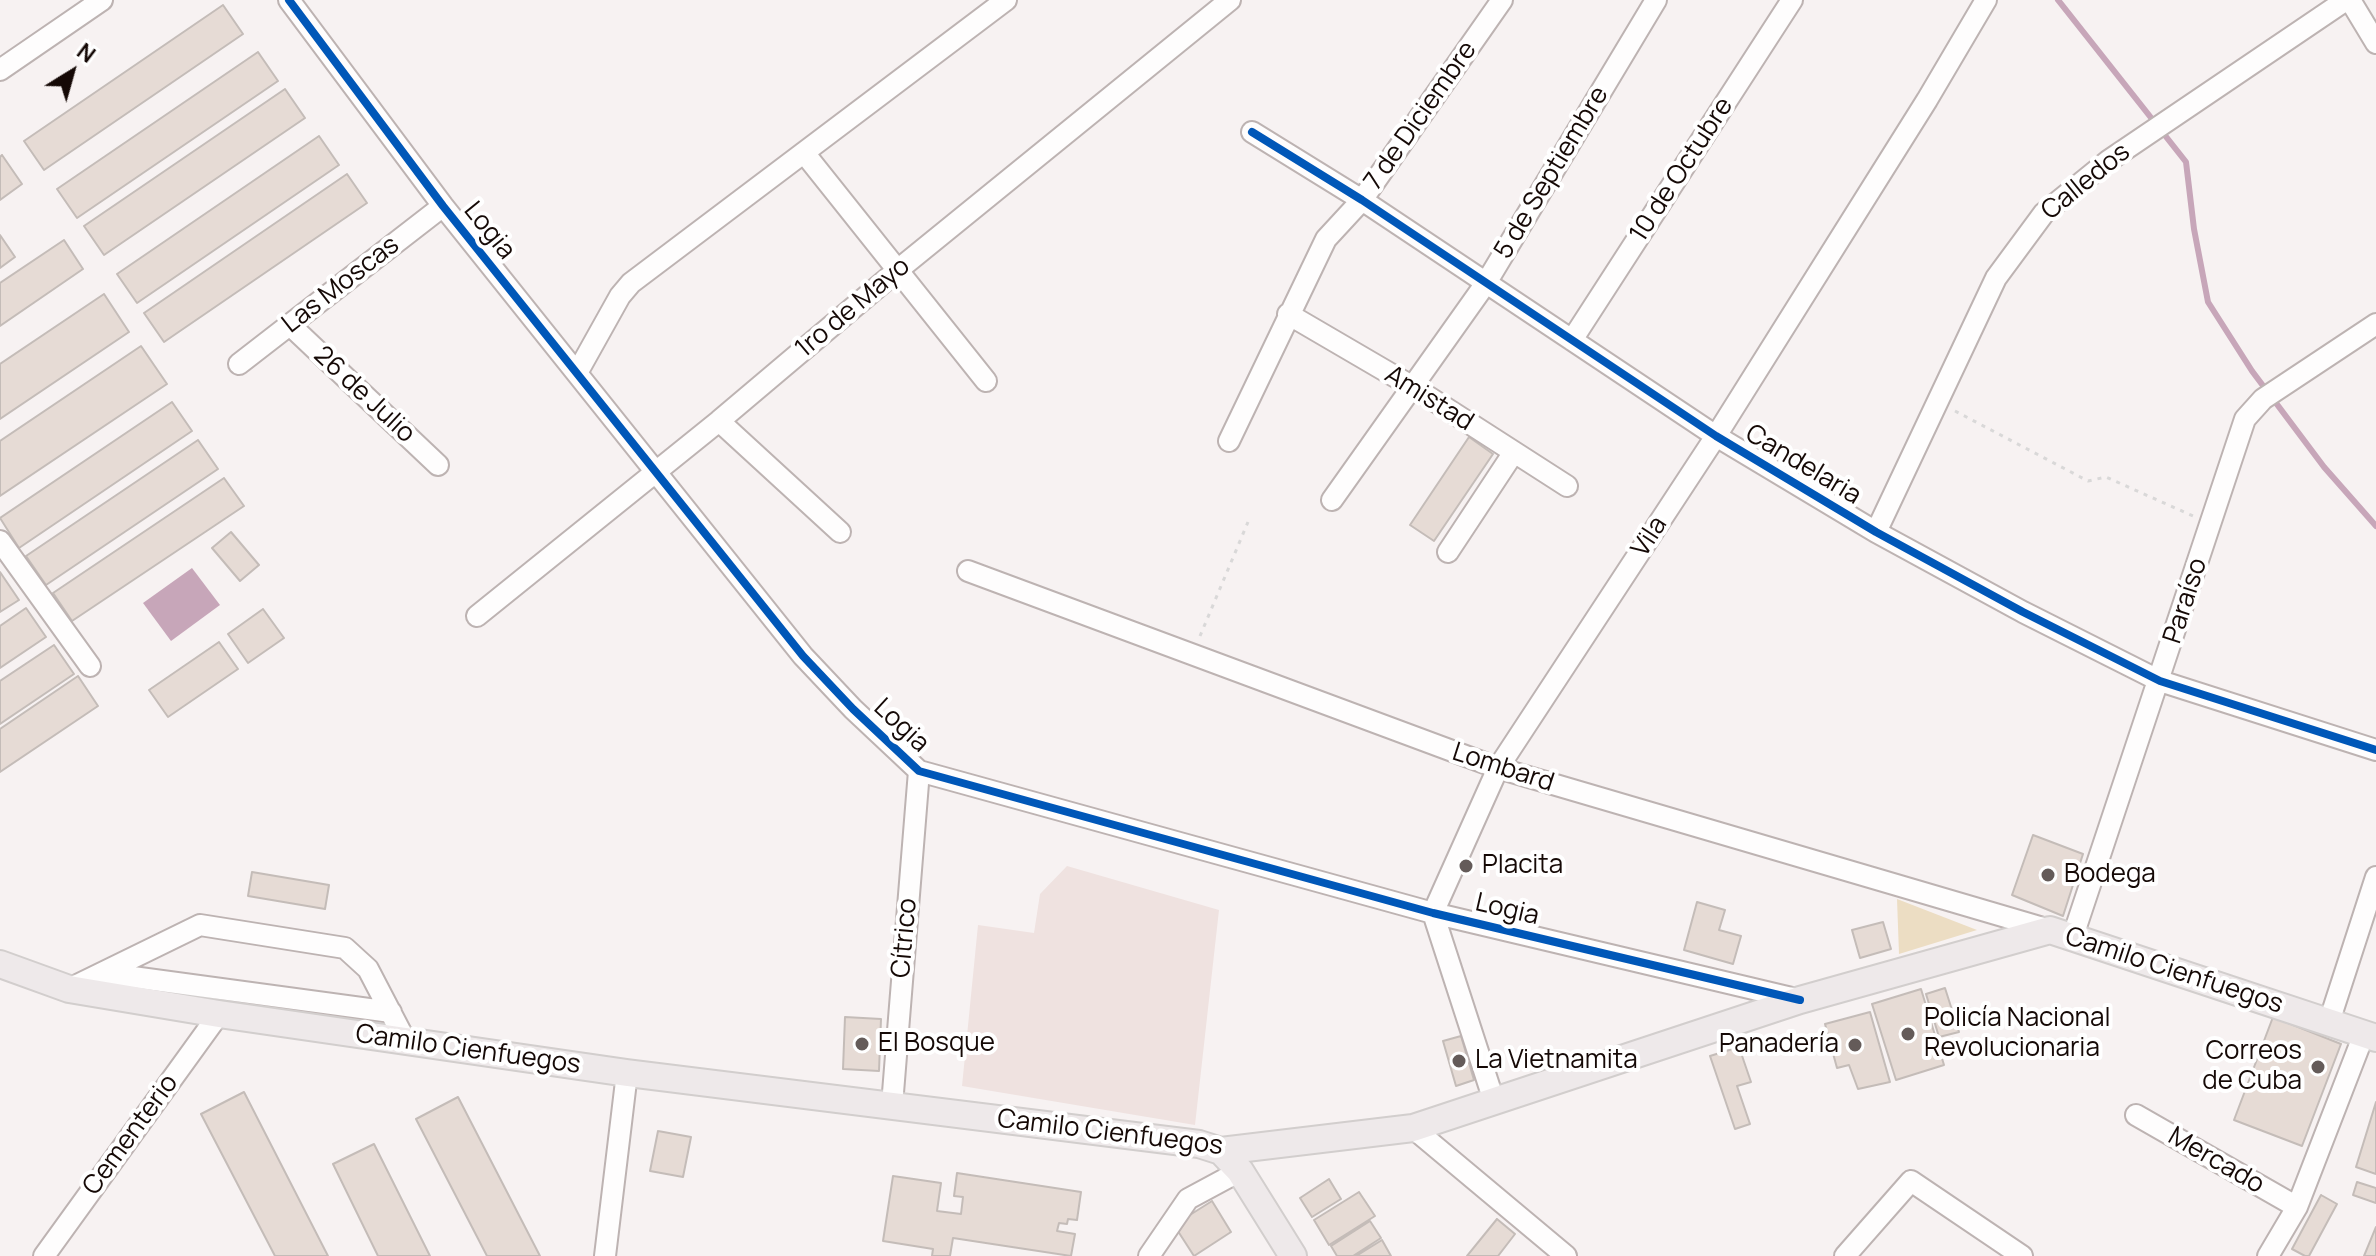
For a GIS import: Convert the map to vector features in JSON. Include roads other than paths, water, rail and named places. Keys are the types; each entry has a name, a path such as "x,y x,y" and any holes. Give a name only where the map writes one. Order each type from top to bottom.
{"main road":[{"name":"Camilo Cienfuegos","path":"0,964 69,989 219,1014 627,1073 1199,1144 1221,1151 1413,1128 1800,1000 2061,933 2370,1036"},
{"path":"1221,1151 1240,1171 1293,1256"}],"street":[{"path":"0,70 102,0"},
{"name":"Logia","path":"289,0 443,206 803,656 853,709 919,771 1433,913 1800,1000"},
{"path":"577,373 620,296 631,283 1006,0"},
{"name":"1ro de Mayo","path":"477,616 1230,0"},
{"name":"7 de Diciembre","path":"1229,441 1326,239 1362,200 1502,0"},
{"name":"5 de Septiembre","path":"1332,500 1486,283 1656,0"},
{"name":"10 de Octubre","path":"1572,340 1792,0"},
{"name":"Vila","path":"1433,913 1498,768 1716,436 1927,100 1986,0"},
{"path":"2348,0 2376,43"},
{"name":"Calledos","path":"1876,532 1996,278 2044,213 2108,161 2348,0"},
{"name":"Candelaria","path":"1252,132 1362,200 1716,436 1876,532 2023,612 2160,681 2376,750"},
{"path":"805,154 986,381"},
{"name":"Las Moscas","path":"239,364 443,206"},
{"name":"Amistad","path":"1288,314 1413,387 1567,486"},
{"name":"Paraíso","path":"2061,933 2160,681 2245,419 2270,394 2376,324"},
{"name":"26 de Julio","path":"290,325 438,465"},
{"path":"719,421 840,532"},
{"path":"1448,552 1514,452"},
{"path":"0,541 90,666"},
{"name":"Lombard","path":"968,571 1498,768 2061,933"},
{"name":"Cítrico","path":"892,1105 919,771"},
{"path":"2329,1022 2376,877"},
{"path":"1433,913 1494,1101"},
{"path":"69,989 200,925 345,948 368,969 406,1042"},
{"path":"103,973 391,1012"},
{"name":"Cementerio","path":"44,1256 219,1014"},
{"path":"2268,1256 2297,1207 2370,1036"},
{"path":"605,1256 627,1073"},
{"name":"Mercado","path":"2136,1115 2297,1207"},
{"path":"1413,1128 1566,1256"},
{"path":"1149,1256 1188,1199 1240,1171"},
{"path":"1845,1256 1911,1181 2022,1256"}],"waterway":[{"path":"2058,0 2186,162 2194,229 2208,302 2252,371 2324,467 2376,526"}],"place":[{"name":"Placita","path":"1466,866"},
{"name":"Bodega","path":"2048,875"},
{"name":"Policía Nacional Revolucionaria","path":"1908,1034"},
{"name":"El Bosque","path":"862,1044"},
{"name":"Panadería","path":"1855,1045"},
{"name":"La Vietnamita","path":"1459,1061"},
{"name":"Correos de Cuba","path":"2318,1067"}]}
